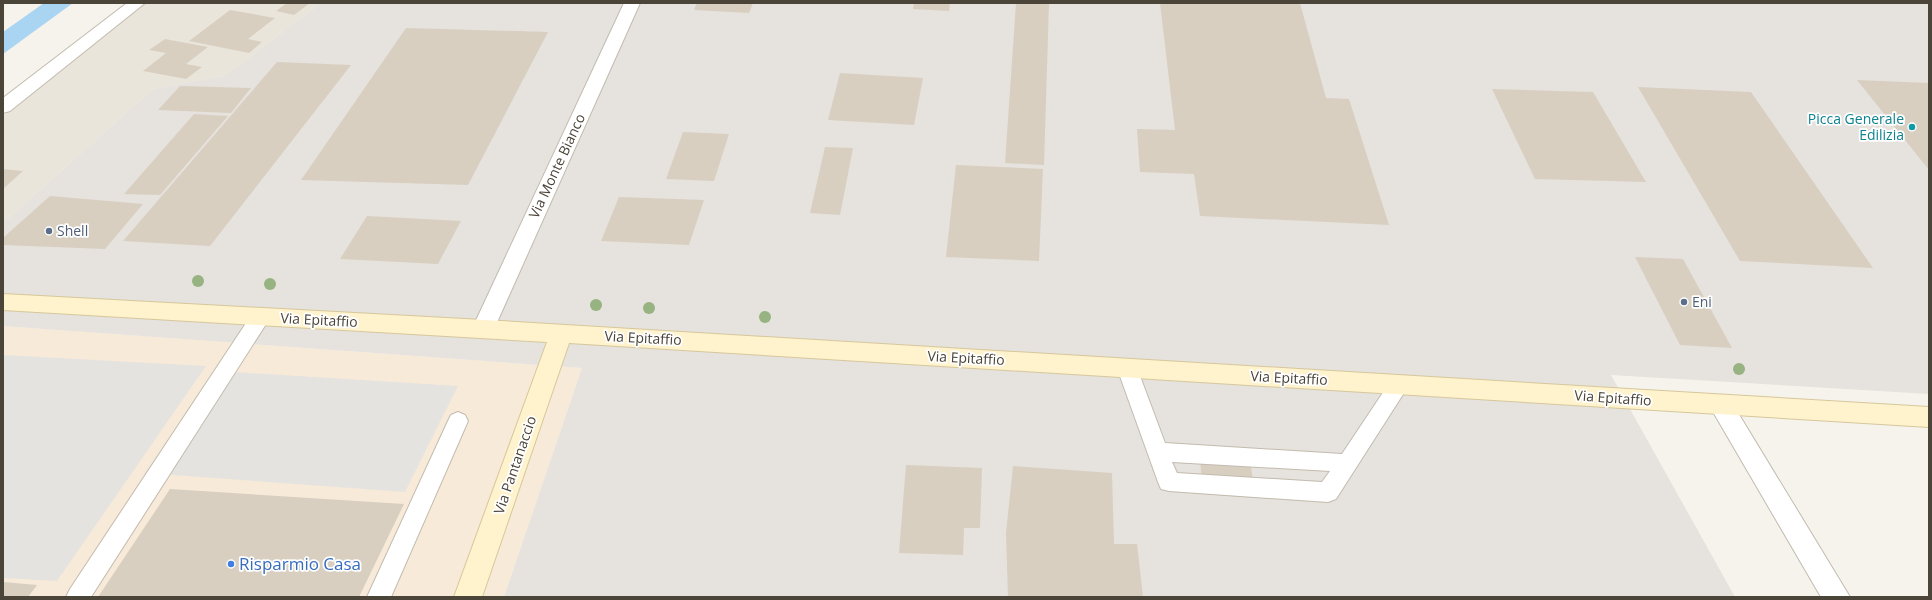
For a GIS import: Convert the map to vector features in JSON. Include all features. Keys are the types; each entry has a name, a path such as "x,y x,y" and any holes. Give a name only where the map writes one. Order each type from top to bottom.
{"main road":[{"name":"Via Epitaffio","path":"3,302 483,329 1929,417"},
{"name":"Via Pantanaccio","path":"468,597 561,334"}],"street":[{"path":"3,107 137,3"},
{"name":"Via Monte Bianco","path":"483,329 632,3"},
{"path":"1721,405 1836,597"}],"lane":[{"path":"78,597 261,316"},
{"path":"1127,368 1169,482 1328,492 1399,385"},
{"path":"379,597 458,421"},
{"path":"1158,452 1347,463"}],"shaded area":[{"path":"145,3 321,3 226,75 153,89 3,223 3,116"},
{"path":"321,3 1929,3 1929,394 1611,375 1735,597 504,597 582,368 3,326 3,223 153,89 226,75"},
{"path":"3,326 582,368 504,597 3,597"},
{"path":"3,355 206,366 57,581 3,578"},
{"path":"216,371 458,386 405,492 145,473"}],"water":[{"path":"44,3 73,3 3,54 3,32"}],"building":[{"path":"287,3 310,3 294,15 276,11"},
{"path":"697,3 753,3 749,13 694,10"},
{"path":"914,3 950,3 949,11 913,9"},
{"path":"1016,3 1049,3 1044,165 1005,163"},
{"path":"1160,3 1300,3 1326,98 1349,99 1389,225 1200,216 1194,174 1140,172 1137,129 1175,130"},
{"path":"230,10 275,18 248,39 262,42 249,53 189,41"},
{"path":"406,28 548,32 468,185 301,180"},
{"path":"165,39 208,47 186,64 202,67 186,79 143,71 166,53 149,50"},
{"path":"277,62 351,65 210,246 123,241"},
{"path":"840,73 923,78 914,125 828,120"},
{"name":"Picca Generale Edilizia","path":"1857,80 1929,83 1929,170"},
{"path":"180,86 251,88 231,113 158,110"},
{"path":"1638,87 1751,92 1873,268 1740,261"},
{"path":"1492,89 1593,92 1646,182 1535,179"},
{"path":"194,114 228,116 160,195 124,194"},
{"path":"683,132 729,134 714,181 666,179"},
{"path":"825,147 853,148 840,215 810,213"},
{"path":"956,165 1043,169 1039,261 946,257"},
{"path":"3,169 23,171 3,189"},
{"path":"50,196 143,204 105,249 3,245 3,238"},
{"path":"619,197 704,200 689,245 601,241"},
{"path":"367,216 461,221 438,264 340,259"},
{"path":"1635,257 1683,259 1732,348 1680,345"},
{"path":"1199,447 1249,450 1255,498 1203,494"},
{"path":"906,465 982,468 980,528 964,528 963,555 899,553"},
{"path":"1013,466 1112,473 1114,544 1137,544 1143,597 1008,597 1006,533"},
{"path":"170,489 404,504 359,597 98,597"},
{"path":"3,582 37,585 28,597 3,597"}],"place":[{"name":"Picca Generale Edilizia","path":"1912,127"},
{"name":"Shell","path":"49,231"},
{"name":"Eni","path":"1684,302"},
{"name":"Risparmio Casa","path":"231,564"}]}
